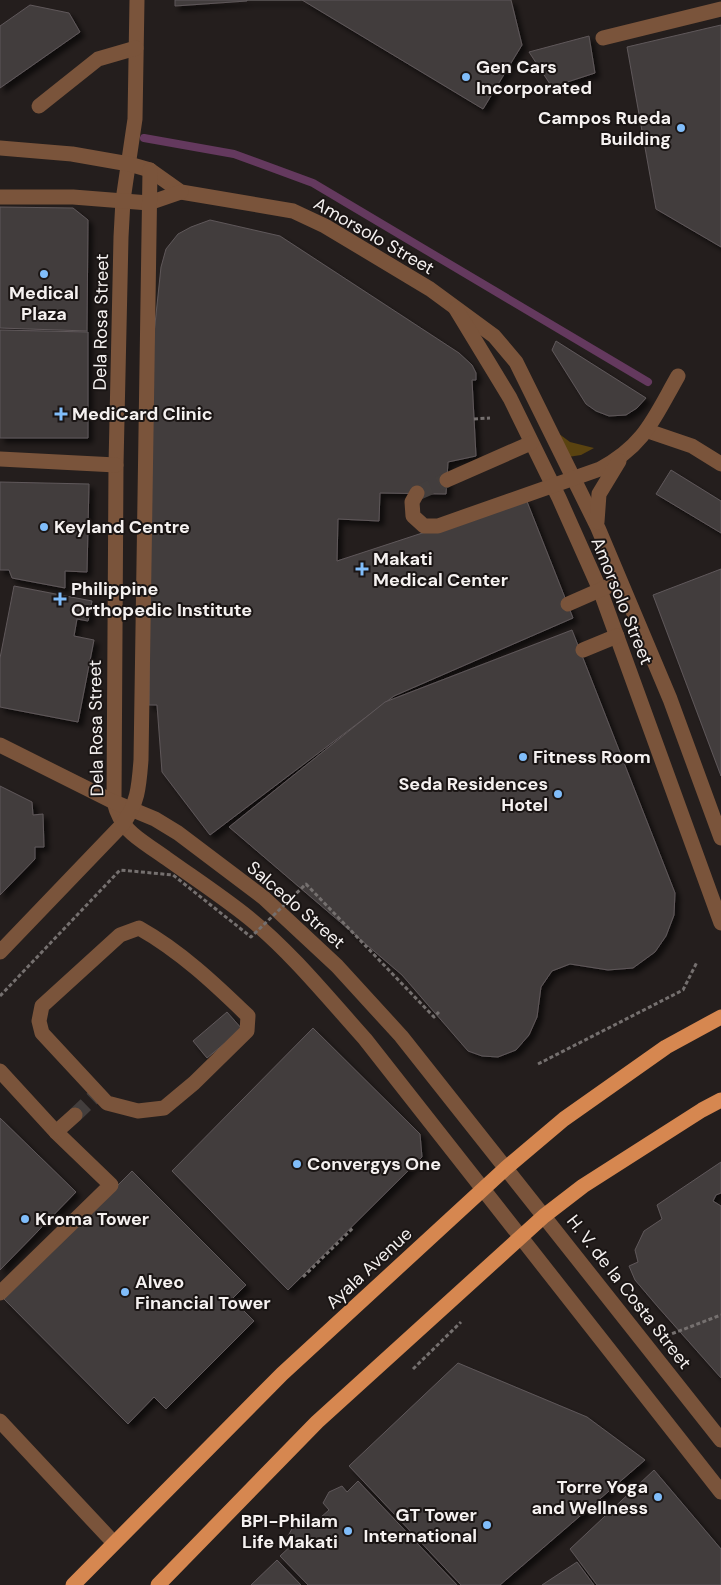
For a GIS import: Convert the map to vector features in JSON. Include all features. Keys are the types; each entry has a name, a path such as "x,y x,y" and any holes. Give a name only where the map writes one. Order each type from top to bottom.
{"main road":[{"name":"Ayala Avenue","path":"73,1585 282,1374 506,1168 564,1119 666,1047 721,1017"},
{"path":"158,1585 316,1422 544,1216 583,1186 702,1110 721,1100"}],"street":[{"name":"Dela Rosa Street","path":"122,825 114,802 116,465 123,200 136,108 137,0"},
{"path":"603,38 721,9"},
{"path":"38,106 98,59 136,48"},
{"name":"Amorsolo Street","path":"0,148 72,154 129,164 150,170 181,192 293,211 325,226 430,289 494,336 516,362 564,482 600,590 721,923"},
{"path":"0,952 122,825 134,810 142,760 150,170"},
{"name":"Amorsolo Street","path":"0,197 73,197 149,203 181,192"},
{"name":"Amorsolo Street","path":"456,308 510,398 531,443 564,482 597,526 670,699 721,838"},
{"path":"597,526 596,510 599,494 622,457 648,431 678,376"},
{"path":"648,431 692,446 721,464"},
{"path":"447,480 531,443"},
{"path":"417,493 412,502 413,516 424,526 438,526 600,469 622,457"},
{"path":"0,459 116,465"},
{"path":"568,604 620,582"},
{"path":"583,650 617,636"},
{"name":"Salcedo Street","path":"0,745 178,833 264,898 337,966 401,1036 506,1168"},
{"path":"122,825 144,844 250,919 312,980 377,1053 721,1492"},
{"path":"139,928 158,939 215,984 248,1016 247,1031 164,1108 138,1111 107,1103 97,1094 42,1033 39,1021 42,1006 120,934 139,928"},
{"path":"0,1071 56,1132 111,1185 0,1293"},
{"path":"56,1132 75,1115"},
{"name":"H. V. de la Costa Street","path":"506,1168 721,1440"},
{"path":"0,1421 114,1543"}],"path":[{"path":"474,419 490,418"},
{"path":"0,996 120,870 173,874 251,937 306,884 434,1017 439,1012"},
{"path":"538,1064 683,990 697,962"},
{"path":"303,1277 354,1227"},
{"path":"647,1344 721,1315"},
{"path":"413,1369 464,1319"}],"shaded area":[{"path":"547,425 570,442 594,448 581,455 568,457"}],"building":[{"path":"175,0 247,0 247,1 175,6"},
{"name":"Gen Cars Incorporated","path":"302,0 511,0 522,45 483,109"},
{"path":"30,5 69,13 80,32 0,88 0,26"},
{"name":"Campos Rueda Building","path":"721,25 721,247 656,209 627,47"},
{"path":"589,36 595,73 552,87 529,52"},
{"name":"Medical Plaza","path":"0,207 73,208 88,220 87,331 0,328"},
{"name":"Makati Medical Center","path":"210,220 280,236 459,353 472,365 476,373 476,380 472,380 476,456 448,462 446,494 380,493 379,521 338,519 337,561 526,499 573,618 394,696 210,835 162,772 157,705 149,705 149,381 161,267 166,249 178,234"},
{"path":"0,330 88,332 88,438 0,438"},
{"path":"556,341 646,398 637,408 626,415 609,416 596,411 586,404 552,350"},
{"path":"671,470 721,501 721,533 656,494"},
{"name":"Keyland Centre","path":"0,482 89,484 87,572 65,571 65,588 12,578 9,570 0,570"},
{"path":"721,569 721,776 653,595"},
{"path":"14,586 92,601 88,621 77,619 74,636 94,640 78,722 0,707 0,658"},
{"path":"572,630 675,893 674,915 666,936 655,952 633,968 608,970 570,964 552,971 541,987 537,1017 529,1035 516,1050 498,1057 482,1056 468,1051 402,975 229,827 385,702"},
{"path":"0,786 32,802 33,815 43,814 44,847 35,847 35,859 0,895"},
{"path":"227,1012 242,1029 207,1058 193,1041"},
{"name":"Convergys One","path":"313,1028 420,1134 422,1157 288,1290 172,1171"},
{"name":"Kroma Tower","path":"0,1118 76,1192 0,1270"},
{"path":"721,1162 721,1193 716,1195 713,1201 721,1206 721,1378 635,1280 629,1266 638,1262 635,1250 644,1231 662,1219 657,1205"},
{"name":"Alveo Financial Tower","path":"132,1171 246,1285 232,1299 254,1321 166,1409 154,1397 128,1424 4,1299"},
{"name":"GT Tower International","path":"458,1363 587,1417 645,1460 500,1585 461,1585 349,1466"},
{"path":"654,1470 721,1549 721,1585 597,1585 570,1549"},
{"name":"BPI-Philam Life Makati","path":"358,1481 457,1585 308,1585 280,1556 294,1543 288,1536 294,1525 307,1518 312,1525 329,1510 323,1503 329,1492 342,1486 347,1492"},
{"path":"277,1560 301,1585 251,1585"},
{"path":"577,1562 594,1585 542,1585"}],"waterway":[{"path":"144,138 234,154 313,183 648,382"}],"tunnel":[{"path":"417,493 447,480"},
{"path":"75,1115 97,1094"}],"place":[{"name":"Gen Cars Incorporated","path":"466,77"},
{"name":"Campos Rueda Building","path":"681,128"},
{"name":"Medical Plaza","path":"44,274"},
{"name":"MediCard Clinic","path":"61,414"},
{"name":"Keyland Centre","path":"44,527"},
{"name":"Makati Medical Center","path":"362,569"},
{"name":"Philippine Orthopedic Institute","path":"60,599"},
{"name":"Fitness Room","path":"523,757"},
{"name":"Seda Residences Hotel","path":"558,794"},
{"name":"Convergys One","path":"297,1164"},
{"name":"Kroma Tower","path":"25,1219"},
{"name":"Alveo Financial Tower","path":"125,1292"},
{"name":"Torre Yoga and Wellness","path":"658,1497"},
{"name":"GT Tower International","path":"487,1525"},
{"name":"BPI-Philam Life Makati","path":"348,1531"}]}
